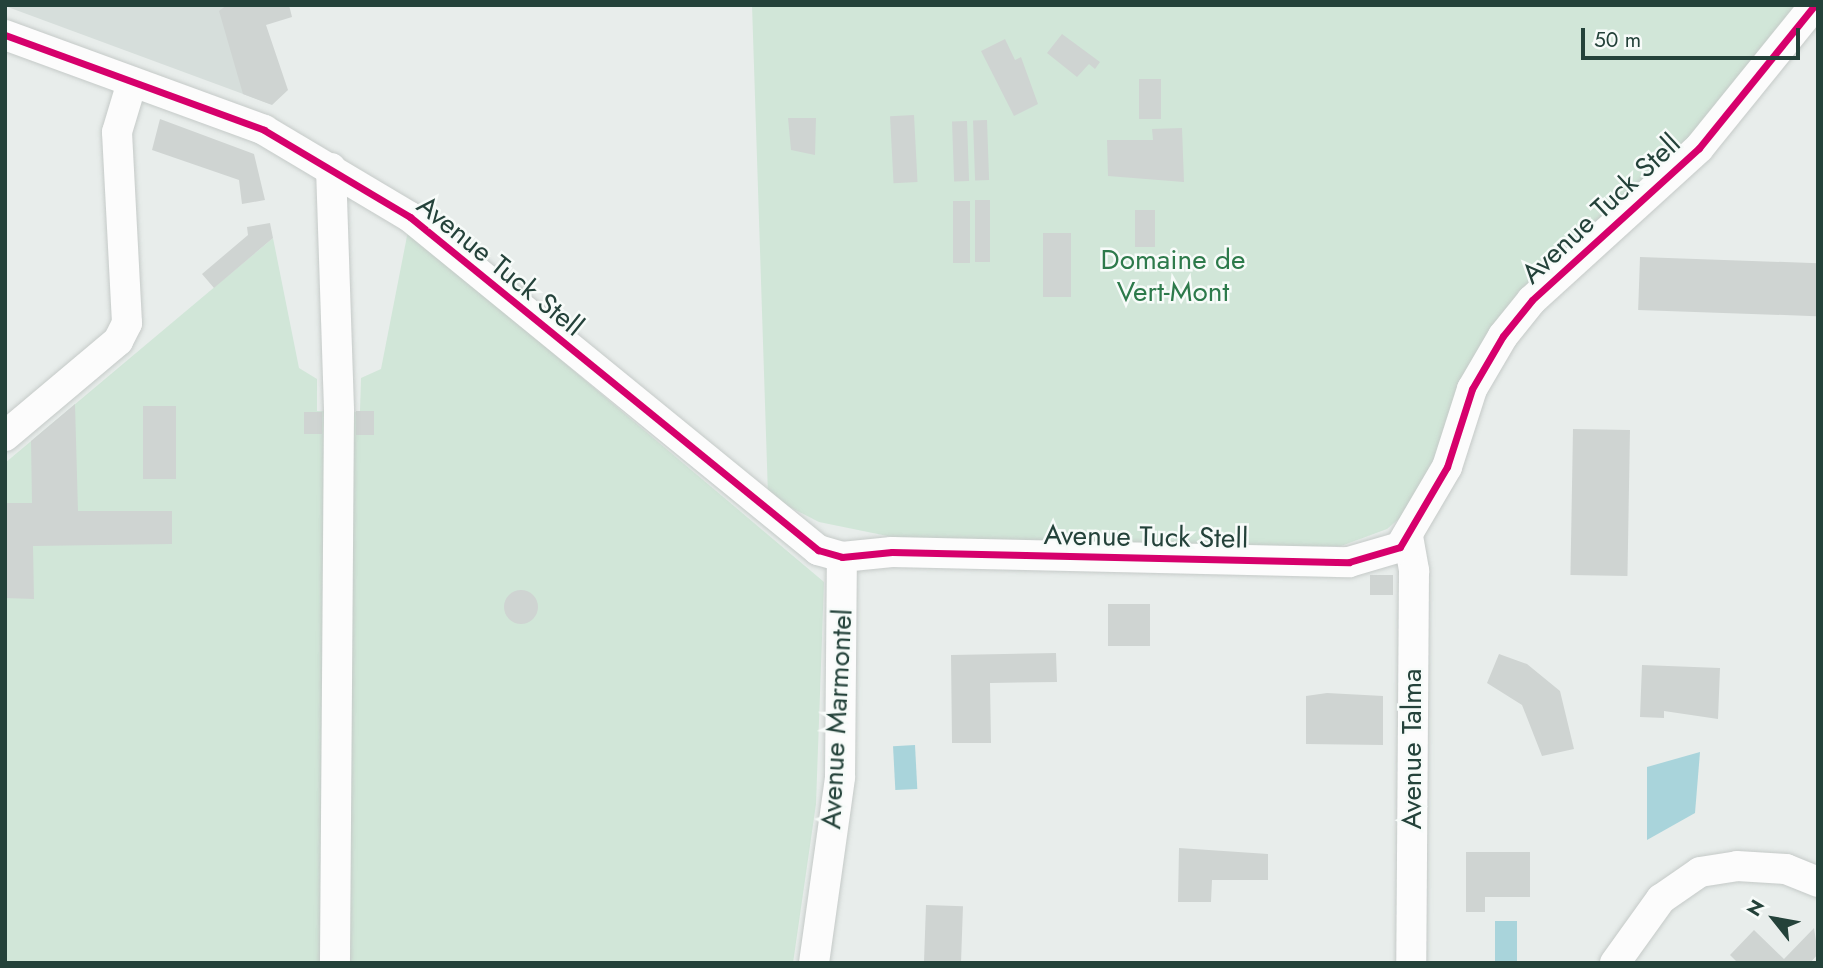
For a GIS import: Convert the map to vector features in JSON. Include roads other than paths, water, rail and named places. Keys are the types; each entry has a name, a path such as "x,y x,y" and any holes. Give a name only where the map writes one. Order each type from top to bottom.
{"street":[{"name":"Avenue Tuck Stell","path":"5,35 264,130 410,217 794,535 842,557 892,552 1349,562 1400,547 1447,467 1472,389 1503,336 1532,300 1699,148 1815,5"},
{"path":"5,436 118,341 127,323 117,132 132,82"},
{"path":"331,168 339,411 335,963"},
{"name":"Avenue Talma","path":"1408,536 1414,571 1411,963"},
{"name":"Avenue Marmontel","path":"814,963 841,777 842,557"},
{"path":"1615,963 1661,900 1700,872 1737,866 1786,869 1818,882"}],"water":[{"path":"915,745 917,789 895,790 893,746"},
{"path":"1700,752 1695,813 1647,840 1647,767"},
{"path":"1495,921 1517,921 1517,963 1495,963"}],"park label":[{"name":"Domaine de Vert-Mont","path":"1173,276"}]}
